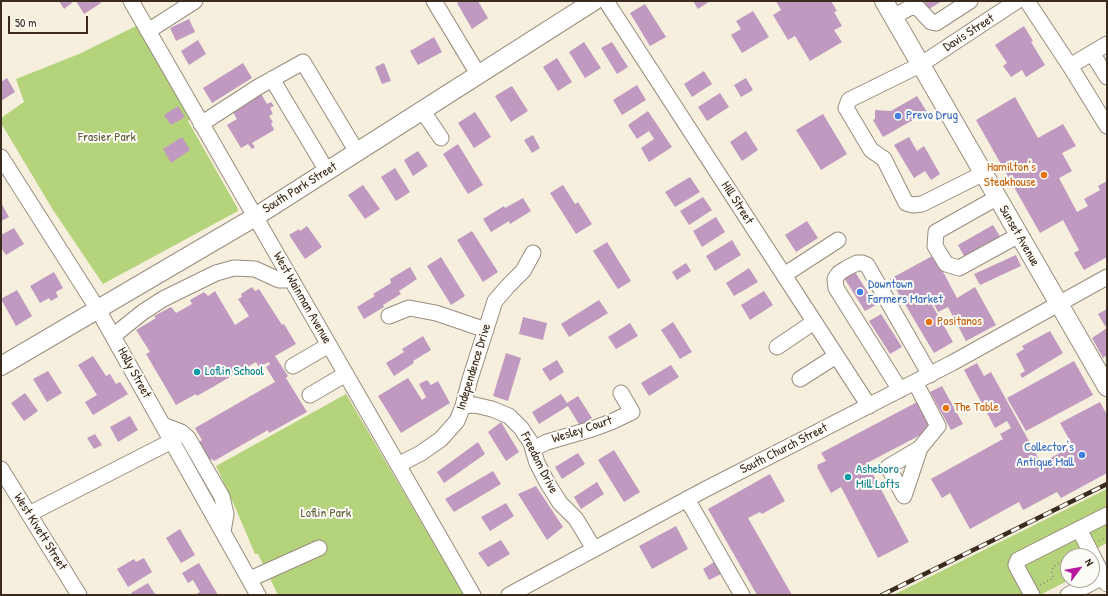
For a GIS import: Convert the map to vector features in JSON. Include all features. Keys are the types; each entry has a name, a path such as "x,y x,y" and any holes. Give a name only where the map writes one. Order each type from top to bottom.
{"main road":[{"name":"South Park Street","path":"1,366 97,308 255,217 594,1"},
{"name":"Sunset Avenue","path":"884,1 1107,387"}],"street":[{"name":"West Wainman Avenue","path":"131,1 473,595"},
{"path":"148,31 195,1"},
{"path":"434,1 478,74"},
{"name":"Hill Street","path":"606,1 869,406"},
{"path":"893,17 911,7 918,8 931,22 936,23 970,1"},
{"name":"Davis Street","path":"984,173 922,204 913,205 906,203 884,159 871,150 846,108 849,100 920,65 1017,1"},
{"path":"1027,1 1107,126"},
{"path":"1070,66 1107,44"},
{"path":"1092,53 1107,77"},
{"path":"201,124 272,79 303,62 357,152"},
{"path":"272,79 327,171"},
{"path":"422,110 441,138"},
{"name":"Holly Street","path":"1,157 97,308 258,595"},
{"path":"998,198 936,232 935,246 946,264 959,268 1019,235"},
{"path":"784,275 838,240"},
{"name":"Independence Drive","path":"398,465 421,453 441,439 457,421 495,301 523,271 533,253"},
{"path":"900,390 836,288 835,279 839,273 847,268 857,263 867,264 930,375"},
{"path":"113,336 143,312 163,299 216,273 234,268 255,269 280,280 291,280"},
{"name":"South Church Street","path":"509,595 687,499 930,375 1107,277"},
{"path":"389,316 409,308 436,313 486,330"},
{"path":"777,347 814,322"},
{"path":"293,366 329,345"},
{"path":"800,379 836,356"},
{"path":"310,395 346,374"},
{"path":"915,382 938,426 920,448"},
{"name":"Wesley Court","path":"533,449 547,442 611,422 632,412 621,393"},
{"name":"Freedom Drive","path":"463,406 481,406 492,409 509,416 521,428 531,443 537,463 548,484 560,503 576,519 594,549"},
{"path":"163,426 181,432 188,438 222,497 226,514 223,532"},
{"path":"28,514 172,441"},
{"name":"West Kivett Street","path":"1,469 79,595"},
{"path":"687,499 742,595"},
{"path":"1031,593 1016,565 1018,560 1107,515"},
{"path":"1068,595 1105,580 1079,529"},
{"path":"250,579 319,548"}],"path":[{"path":"1031,593 1054,578 1052,573 1054,567 1060,563"}],"green space":[{"name":"Frasier Park","path":"138,25 191,118 188,121 238,211 103,284 53,210 1,123 1,118 24,102 16,79 79,54"},
{"name":"Loflin Park","path":"346,394 464,595 278,595 258,554 255,554 216,466"},
{"path":"1107,489 1107,543 1098,548 1060,548 1060,585 1040,595 893,595"}],"building":[{"path":"59,1 71,1 72,3 64,9"},
{"path":"76,1 99,1 101,3 84,14"},
{"path":"461,1 478,1 488,18 472,29 457,3"},
{"path":"693,1 710,1 698,9"},
{"path":"776,1 831,1 837,11 834,12 842,26 834,30 842,42 810,61 795,36 788,40 773,15 781,10"},
{"path":"924,1 942,1 929,9"},
{"path":"645,4 666,37 650,46 630,13"},
{"path":"753,11 769,37 742,53 731,35 741,29 736,21"},
{"path":"189,19 195,32 176,41 170,28"},
{"path":"1024,26 1033,41 1031,42 1045,65 1026,77 1022,70 1011,77 1003,66 1007,63 995,45"},
{"path":"434,37 442,52 418,65 410,51"},
{"path":"198,40 206,54 189,65 181,51"},
{"path":"584,42 601,68 585,78 569,52"},
{"path":"612,42 628,67 617,74 601,48"},
{"path":"557,58 572,82 558,91 543,67"},
{"path":"243,63 252,78 212,103 203,88"},
{"path":"384,63 391,81 382,84 375,67"},
{"path":"704,71 712,84 692,97 684,84"},
{"path":"7,78 15,92 1,101 1,82"},
{"path":"746,78 753,90 741,97 734,85"},
{"path":"637,85 646,100 622,115 613,100"},
{"path":"512,86 528,111 511,122 495,96"},
{"path":"260,92 267,104 271,102 274,106 270,108 273,114 269,116 273,122 271,123 274,130 252,143 255,147 252,149 248,144 241,148 227,125 237,119 231,109"},
{"path":"720,93 729,107 707,121 698,107"},
{"name":"Prevo Drug","path":"917,96 927,112 883,137 873,120 875,119 875,110 891,111"},
{"path":"1015,97 1038,138 1063,124 1076,146 1062,153 1072,171 1059,178 1077,212 1088,206 1084,199 1100,190 1098,186 1107,181 1107,257 1084,270 1074,253 1079,250 1063,220 1040,233 976,120"},
{"path":"178,106 185,117 171,125 164,115"},
{"path":"648,111 672,147 649,162 641,148 654,139 649,131 637,139 628,125"},
{"path":"475,112 491,137 474,148 458,123"},
{"path":"823,114 847,154 821,170 796,130"},
{"path":"746,131 758,150 742,161 730,142"},
{"path":"533,135 540,148 532,153 524,140"},
{"path":"182,137 190,150 171,163 163,149"},
{"path":"909,137 917,151 924,146 940,174 931,180 925,171 914,178 894,145"},
{"path":"458,144 483,185 468,194 443,154"},
{"path":"418,151 428,166 413,176 404,160"},
{"path":"395,168 410,192 396,201 381,177"},
{"path":"690,177 700,192 675,207 665,192"},
{"path":"363,185 380,209 365,219 348,195"},
{"path":"563,185 575,204 578,202 592,224 576,234 550,193"},
{"path":"703,197 712,210 689,225 680,211"},
{"path":"523,198 531,211 510,224 509,221 491,232 483,219 504,206 505,208"},
{"path":"1,203 9,217 1,221"},
{"path":"716,217 725,232 702,247 693,231"},
{"path":"807,221 818,238 796,252 785,235"},
{"path":"993,225 1001,238 965,258 958,245"},
{"path":"307,226 322,247 305,259 289,235 299,229 300,231"},
{"path":"14,228 24,244 6,255 1,248 1,235"},
{"path":"472,231 498,272 483,282 457,240"},
{"path":"732,240 741,255 715,271 706,256"},
{"path":"607,242 631,281 618,289 593,251"},
{"path":"934,255 957,298 975,287 996,325 966,341 948,307 938,312 933,302 931,303 953,342 934,353 890,279"},
{"path":"1016,255 1021,266 980,285 974,274"},
{"path":"441,257 465,296 451,305 427,266"},
{"path":"686,263 691,271 677,280 672,272"},
{"path":"410,267 417,279 399,291 401,294 383,305 384,307 364,319 357,307 375,296 373,294 391,283 390,279"},
{"path":"749,268 758,282 734,296 726,283"},
{"path":"54,272 63,288 56,292 58,297 51,301 49,298 40,303 30,286"},
{"name":"Downtown Farmers Market","path":"855,272 876,305 865,311 844,278"},
{"name":"Loflin School","path":"252,287 255,291 259,289 282,325 284,324 296,344 275,356 288,376 286,378 307,412 269,433 268,430 214,461 212,459 205,463 195,445 202,440 195,428 275,382 266,367 270,364 269,362 259,367 256,362 197,396 196,394 176,405 146,354 150,352 136,330 156,318 154,316 171,307 176,313 192,304 190,300 204,292 208,296 215,291 235,325 249,316 238,299 242,297 241,294"},
{"path":"17,290 32,316 16,326 1,299"},
{"path":"764,291 773,305 750,320 741,305"},
{"path":"599,300 608,313 569,337 561,324"},
{"path":"1107,309 1107,325 1105,326 1098,314"},
{"path":"881,314 902,347 890,354 869,321"},
{"path":"523,317 547,323 543,340 519,334"},
{"path":"673,322 692,352 680,359 661,330"},
{"path":"630,323 638,336 616,349 608,337"},
{"path":"1107,328 1107,355 1103,358 1092,338"},
{"path":"1050,331 1063,353 1022,378 1020,374 1025,371 1016,354 1024,349 1022,346"},
{"path":"423,336 431,350 413,361 414,363 394,376 386,363 404,352 402,349"},
{"path":"506,353 521,358 508,401 493,396"},
{"path":"93,356 106,376 110,374 116,384 120,382 128,394 93,415 85,402 97,395 78,365"},
{"path":"557,360 564,372 550,381 542,369"},
{"path":"1074,361 1093,395 1026,431 1007,398"},
{"path":"977,363 984,376 991,372 1041,463 1073,446 1060,423 1100,402 1107,415 1107,473 1061,498 1057,492 1023,510 1019,502 970,529 950,493 942,498 931,479 1003,439 1000,434 1011,428 1007,421 995,428 964,370"},
{"path":"671,365 679,377 649,396 641,383"},
{"path":"48,371 62,393 47,402 33,379"},
{"path":"408,378 422,400 426,397 419,384 427,380 431,385 438,381 450,403 401,433 378,396"},
{"name":"The Table","path":"942,386 963,424 951,430 930,392"},
{"path":"25,393 38,411 24,421 11,403"},
{"path":"561,394 567,403 578,396 592,418 580,426 568,406 539,424 532,412"},
{"name":"Asheboro Mill Lofts","path":"917,402 932,429 867,463 909,542 878,558 841,487 831,493 817,465 826,461 821,453"},
{"path":"130,416 138,430 118,442 110,427"},
{"path":"501,422 519,452 506,461 488,432"},
{"path":"95,434 102,445 94,449 87,438"},
{"path":"478,442 485,454 444,483 437,472"},
{"path":"614,450 640,492 624,502 598,460"},
{"path":"578,453 585,464 562,479 555,467"},
{"path":"493,471 501,484 454,512 445,499"},
{"path":"770,474 785,501 762,514 760,512 748,518 792,595 757,595 708,509"},
{"path":"597,482 604,494 581,509 574,497"},
{"path":"536,486 563,527 547,540 518,494"},
{"path":"506,503 514,516 490,531 481,517"},
{"path":"676,526 688,549 652,569 639,546"},
{"path":"180,529 195,555 181,563 166,538"},
{"path":"501,540 510,554 488,567 478,553"},
{"path":"144,558 152,572 128,587 117,569 134,559 136,562"},
{"path":"716,561 723,573 709,580 703,569"},
{"path":"199,563 218,595 195,595 200,592 193,580 188,583 182,573"},
{"path":"148,583 155,594 132,595 131,593"}],"railway":[{"path":"882,595 1107,484"}],"place":[{"name":"Prevo Drug","path":"898,116"},
{"name":"Hamilton's Steakhouse","path":"1044,175"},
{"name":"Downtown Farmers Market","path":"860,292"},
{"name":"Positanos","path":"929,322"},
{"name":"Loflin School","path":"197,372"},
{"name":"The Table","path":"946,408"},
{"name":"Collector's Antique Mall","path":"1082,455"},
{"name":"Asheboro Mill Lofts","path":"848,477"}]}
